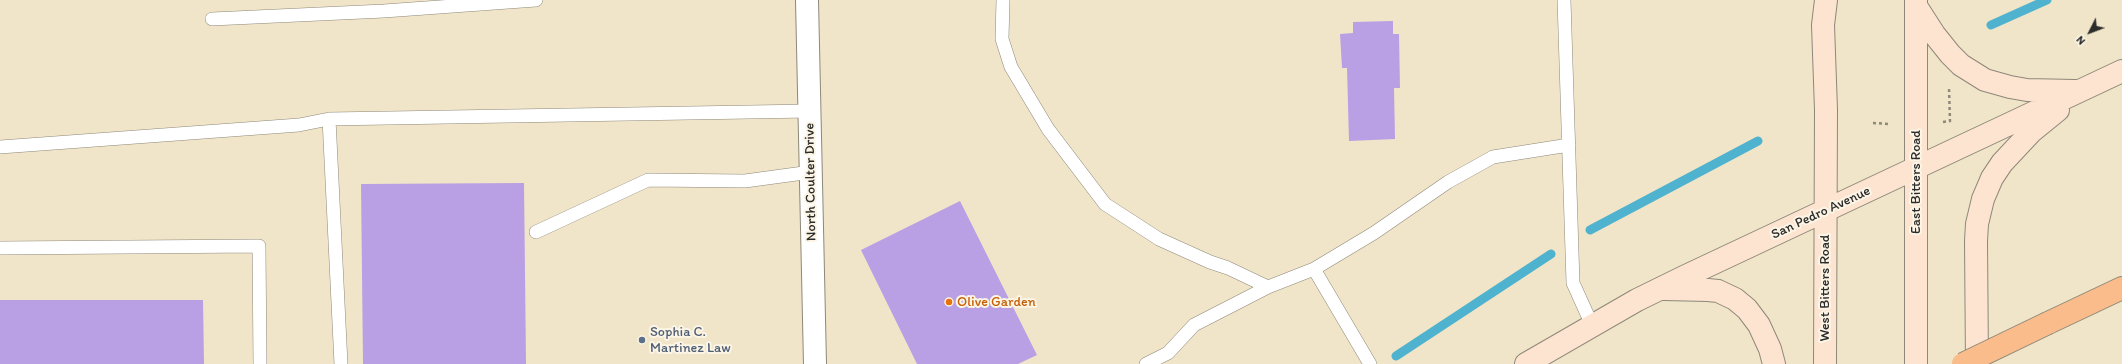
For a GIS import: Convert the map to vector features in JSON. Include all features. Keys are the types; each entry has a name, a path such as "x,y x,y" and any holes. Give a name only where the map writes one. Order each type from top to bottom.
{"highway":[{"path":"1963,364 2048,322 2122,288"}],"main road":[{"path":"1825,211 1826,110 1824,25 1826,0"},
{"path":"1916,3 1934,34 1950,54 1961,65 1985,80 2010,88 2027,90 2080,91"},
{"name":"East Bitters Road","path":"1916,3 1916,364"},
{"name":"San Pedro Avenue","path":"1526,364 1592,325 1658,289 2122,71"},
{"path":"1977,364 1976,241 1977,224 1983,199 1992,178 2010,154 2031,132 2080,91"},
{"name":"West Bitters Road","path":"1825,211 1825,364"},
{"path":"1658,289 1708,290 1718,292 1735,299 1747,309 1759,324 1770,349 1774,364"}],"street":[{"name":"North Coulter Drive","path":"807,0 815,364"}],"lane":[{"path":"212,19 384,11 536,0"},
{"path":"1003,0 1002,39 1011,66 1048,129 1105,204 1159,239 1210,262 1228,268 1268,288"},
{"path":"1564,0 1573,283 1592,325"},
{"path":"0,147 299,125 329,120 810,111"},
{"path":"329,120 341,364"},
{"path":"1146,364 1168,353 1194,325 1268,288 1314,270 1374,233 1448,182 1493,157 1569,145"},
{"path":"536,232 648,180 745,181 811,172"},
{"path":"0,248 259,246 260,364"},
{"path":"1314,270 1370,364"}],"path":[{"path":"1943,122 1950,121 1949,87"},
{"path":"1873,123 1890,124"}],"building":[{"path":"1393,21 1393,34 1399,34 1400,88 1394,88 1395,139 1349,141 1347,68 1342,68 1340,34 1353,33 1353,22"},
{"path":"524,183 526,364 363,364 361,184"},
{"name":"Olive Garden","path":"960,201 1037,355 1018,364 917,364 861,250"},
{"path":"0,300 203,300 204,364 0,364"}],"waterway":[{"path":"1991,25 2047,0"},
{"path":"1590,230 1758,141"},
{"path":"1396,356 1551,254"}],"place":[{"name":"Olive Garden","path":"949,302"},
{"name":"Sophia C. Martinez Law","path":"642,340"}]}
